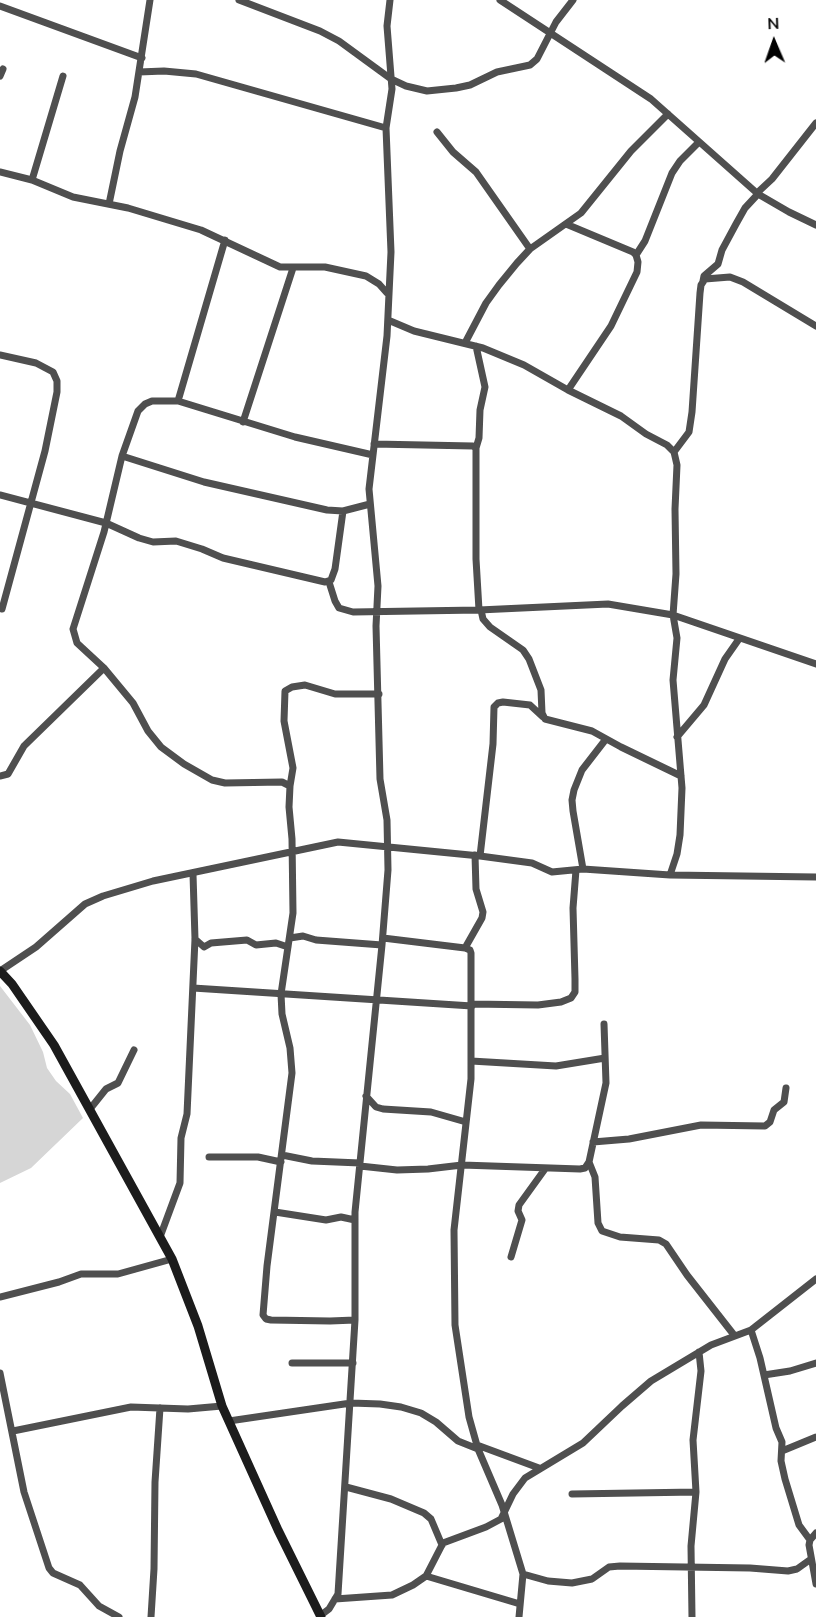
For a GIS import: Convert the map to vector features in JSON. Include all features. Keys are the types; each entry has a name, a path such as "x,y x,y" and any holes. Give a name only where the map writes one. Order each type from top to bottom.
{"main road":[{"path":"0,971 54,1045 172,1259 198,1326 222,1406 278,1530 321,1616"}],"street":[{"path":"109,204 142,58 150,0"},
{"path":"239,0 320,31 339,41 391,79 406,86 427,91 470,85 497,72 530,64 537,59 573,0"},
{"path":"256,6 263,0"},
{"path":"321,1616 329,1609 338,1594 355,1320 355,1220 383,942 388,846 380,779 378,586 369,489 388,320 387,293 391,236 386,129 392,88 387,26 390,0"},
{"path":"500,0 651,99 758,194 816,225"},
{"path":"0,6 142,58"},
{"path":"139,72 164,71 196,74 386,129"},
{"path":"32,180 63,76"},
{"path":"465,343 499,285 530,249 581,213 632,151 668,114"},
{"path":"674,452 689,432 700,293 704,276 718,264 722,250 745,208 772,179 816,123"},
{"path":"437,132 453,152 476,172 530,249"},
{"path":"568,390 611,326 638,272 636,255 645,241 672,173 680,161 699,142"},
{"path":"0,172 32,180 73,196 177,223 225,240 280,267 325,267 372,279 387,293"},
{"path":"566,224 636,255"},
{"path":"178,401 225,240"},
{"path":"243,422 293,268"},
{"path":"703,281 707,278 730,277 743,282 816,326"},
{"path":"388,320 414,331 476,346 524,365 621,416 674,452 677,465 676,574 673,615 677,638 673,680 681,776 680,835 677,855 670,875"},
{"path":"476,346 485,387 476,448 476,558 480,610 483,620 523,651 529,659 541,690 543,717"},
{"path":"0,355 36,363 53,372 57,381 57,392 45,452 2,609"},
{"path":"290,786 282,782 225,783 212,780 184,764 161,747 148,731 133,703 104,668 77,643 73,636 73,629 106,523 122,456 138,411 145,404 152,401 178,401 295,437 373,455"},
{"path":"375,444 473,446 476,448"},
{"path":"122,456 204,482 305,506 343,511 370,504"},
{"path":"0,495 106,523 122,532 153,542 176,541 223,558 328,582"},
{"path":"328,582 332,580 335,569 343,511"},
{"path":"328,582 334,601 342,610 353,612 480,610 608,604 673,615 816,664"},
{"path":"677,736 705,705 725,659 739,639"},
{"path":"0,776 8,774 28,741 104,668"},
{"path":"355,1320 297,1321 264,1317 267,1266 292,1074 290,1048 280,994 293,914 292,839 289,807 293,768 284,721 285,691 292,687 305,686 335,694 379,694"},
{"path":"465,948 483,912 476,890 477,855 493,744 494,707 498,703 530,705 549,721 583,727 681,776"},
{"path":"193,988 472,1005 538,1005 561,1002 571,998 575,992 573,908 580,870 572,800 582,770 606,739"},
{"path":"292,839 311,848"},
{"path":"0,971 36,947 85,904 103,896 153,881 344,841 532,863 552,872 580,870 670,875 816,877"},
{"path":"160,1237 180,1184 179,1160 182,1128 187,1114 195,939 193,874"},
{"path":"290,938 303,936 316,940 383,942 470,950 471,1061 454,1230 455,1325 477,1447 505,1515 523,1574 519,1617"},
{"path":"195,939 204,947 211,943 247,940 256,945 276,943 288,947"},
{"path":"209,1156 282,1158 407,1170 462,1165 585,1168 589,1162 606,1083 604,1024"},
{"path":"90,1109 106,1089 118,1083 134,1050"},
{"path":"471,1061 556,1066 605,1058"},
{"path":"593,1142 629,1139 701,1125 765,1126 770,1122 774,1110 783,1102 786,1088"},
{"path":"366,1096 376,1107 383,1109 431,1113 466,1122"},
{"path":"589,1162 595,1177 598,1223 602,1231 620,1237 659,1240 666,1244 734,1335"},
{"path":"512,1257 522,1220 518,1211 519,1205 545,1168"},
{"path":"275,1212 326,1220 341,1217 355,1220"},
{"path":"0,1297 81,1274 117,1274 172,1259"},
{"path":"335,1599 392,1595 426,1576 441,1545 496,1523 505,1515 510,1501 525,1478 583,1443 651,1381 699,1352 734,1335 751,1330 816,1279"},
{"path":"751,1330 776,1428 782,1442 781,1461 785,1479 799,1525 810,1540 816,1584"},
{"path":"692,1617 691,1566 696,1492 693,1440 701,1371 699,1352"},
{"path":"292,1363 353,1363"},
{"path":"764,1375 790,1371 816,1363"},
{"path":"0,1374 24,1492 49,1568 53,1573 80,1585 99,1606 119,1617"},
{"path":"229,1421 351,1403 401,1407 421,1413 459,1441 539,1468"},
{"path":"13,1431 131,1407 188,1409 222,1406"},
{"path":"150,1617 160,1408"},
{"path":"782,1451 816,1437"},
{"path":"346,1487 391,1499 424,1514 431,1519 441,1545"},
{"path":"572,1494 696,1492"},
{"path":"810,1540 816,1533"},
{"path":"523,1574 548,1581 572,1582 592,1580 609,1567 691,1566 788,1571 797,1569 811,1560"},
{"path":"426,1576 520,1604"},
{"path":"329,1609 334,1617"}],"shaded area":[{"path":"0,986 30,1025 43,1052 47,1068 56,1081 70,1094 83,1118 31,1168 0,1183"}]}
